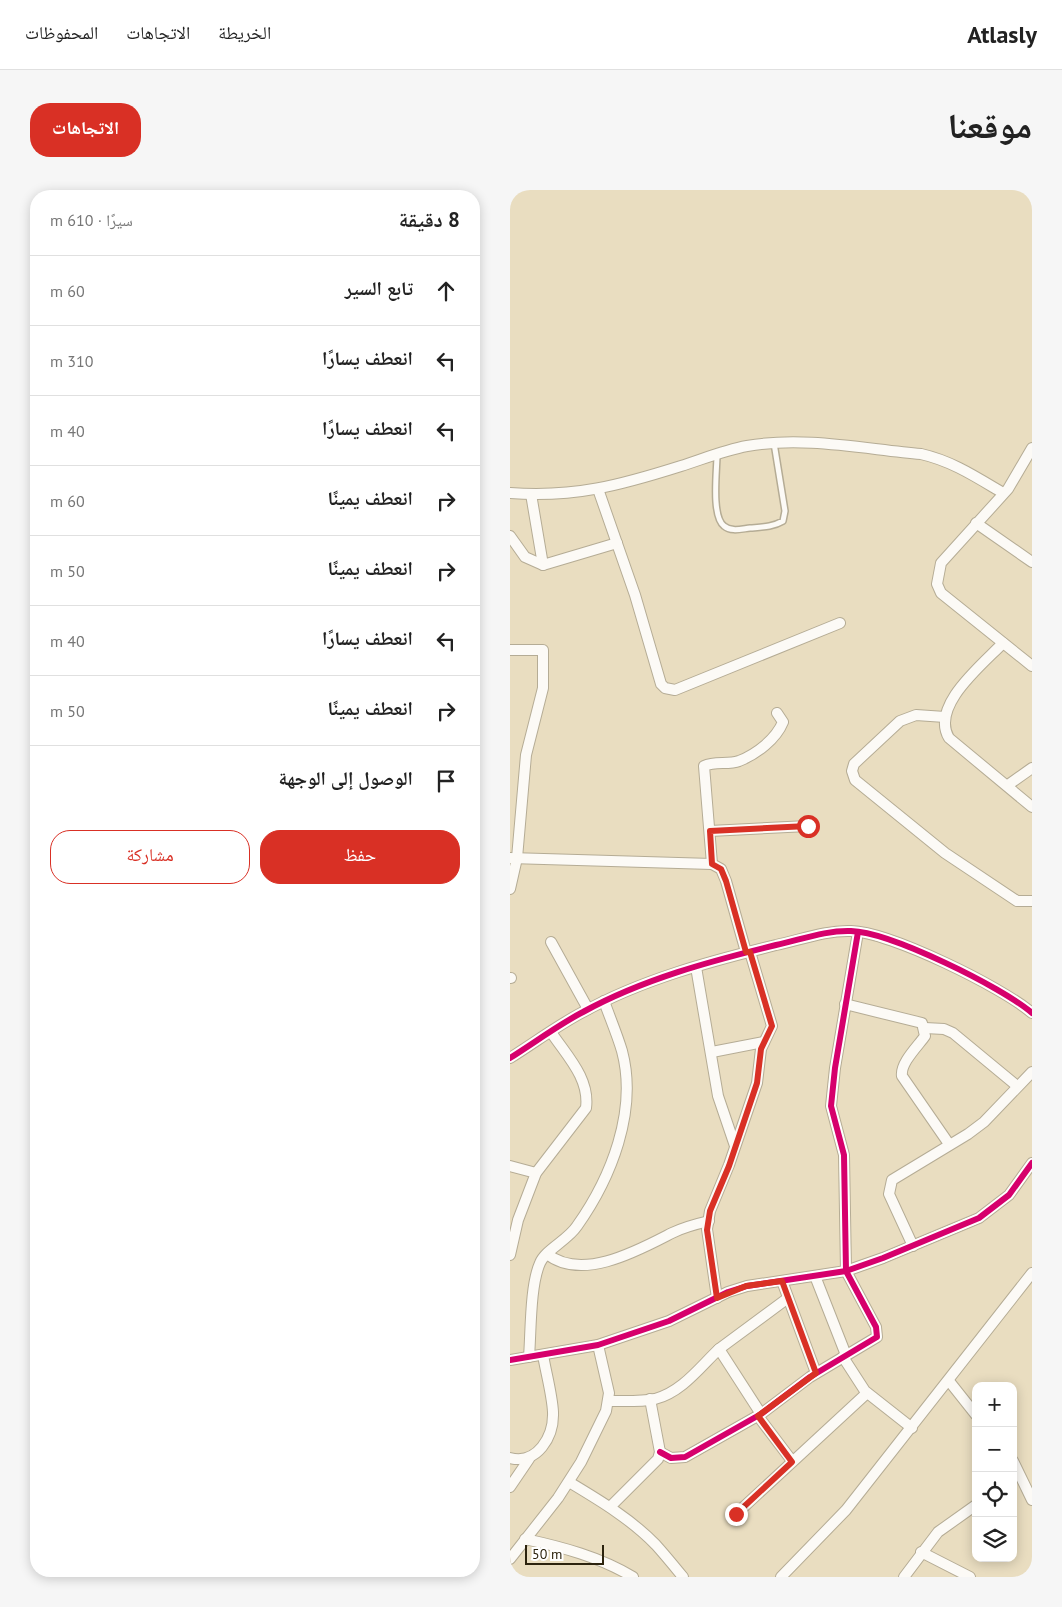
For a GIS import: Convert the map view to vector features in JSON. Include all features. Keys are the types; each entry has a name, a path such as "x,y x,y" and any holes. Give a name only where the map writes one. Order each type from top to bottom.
{"street":[{"path":"510,493 566,494 598,489 635,480 746,446 797,442 921,454 954,464 1003,494"},
{"path":"1032,448 1013,482 941,563 936,584 941,593 1032,666"},
{"path":"598,489 635,595 661,684 665,688 675,690 840,623"},
{"path":"531,494 543,565"},
{"path":"976,522 1032,562"},
{"path":"510,536 525,557 543,565 617,543"},
{"path":"1003,643 957,692 945,717 944,729 949,738 1008,785 1032,807"},
{"path":"510,650 543,650 543,688 526,754 510,889"},
{"path":"712,864 704,766 739,761 768,743 783,722 777,713"},
{"path":"945,717 916,715 900,721 854,764 852,771 854,780 952,858 1017,901 1032,901"},
{"path":"1008,785 1032,768"},
{"path":"710,831 808,826"},
{"path":"514,858 712,864 721,869 772,1026 764,1042 757,1083 710,1211 707,1230 717,1298"},
{"path":"510,1058 588,1009 662,978 748,952 823,935 851,931 874,935 990,985 1019,1002 1032,1013"},
{"path":"660,1452 671,1458 685,1457 759,1415 816,1373 877,1337 878,1333 846,1271 844,1155 831,1106 845,1004 858,932"},
{"path":"551,942 588,1009"},
{"path":"696,967 718,1096 735,1146"},
{"path":"529,1357 535,1279 540,1262 547,1254 564,1242 580,1222 602,1186 616,1152 625,1105 627,1080 622,1052 604,1001"},
{"path":"845,1004 914,1020 922,1024 925,1036 904,1065 901,1071 902,1076 949,1144"},
{"path":"924,1028 944,1029 953,1033 1017,1086"},
{"path":"510,1255 520,1212 536,1173 586,1108 588,1094 583,1080 551,1032"},
{"path":"712,1052 764,1042"},
{"path":"913,1246 889,1194 892,1180 968,1134 984,1122 1032,1072"},
{"path":"510,1360 598,1345 669,1321 746,1286 846,1271 913,1246 979,1218 1009,1195 1032,1164"},
{"path":"510,1166 536,1173"},
{"path":"547,1254 561,1262 576,1263 614,1260 688,1226 709,1220"},
{"path":"781,1577 846,1510 949,1382 1032,1274"},
{"path":"815,1276 844,1356 867,1393 912,1428"},
{"path":"782,1281 816,1373"},
{"path":"608,1401 650,1399 669,1394 684,1383 719,1349 788,1298"},
{"path":"510,1558 581,1462 608,1401 598,1345"},
{"path":"719,1349 759,1415 792,1462"},
{"path":"510,1487 529,1459 539,1452 549,1436 553,1413 543,1355"},
{"path":"949,1382 972,1410"},
{"path":"736,1514 867,1393"},
{"path":"610,1507 658,1459 660,1452 650,1399"},
{"path":"510,1458 529,1459"},
{"path":"1017,1476 1032,1500"},
{"path":"568,1482 610,1507 655,1544 683,1577"},
{"path":"904,1577 921,1552 938,1532 972,1508"},
{"path":"525,1540 553,1545 608,1564 633,1577"},
{"path":"921,1552 970,1577"}],"lane":[{"path":"717,455 716,496 719,521 724,528 734,530 776,525 783,521 785,511 774,443"}],"cycle path":[{"path":"510,1058 555,1028 606,1000 629,990 678,972 727,958 813,936 842,931 869,934 892,941 945,963 997,989 1032,1013"},
{"path":"660,1452 671,1458 685,1457 761,1414 810,1377 877,1337 876,1327 846,1271 844,1155 831,1106 835,1068 858,932"},
{"path":"510,1360 598,1345 669,1321 728,1292 747,1286 846,1271 883,1258 979,1218 1009,1195 1032,1163"}],"route":[{"path":"736,1514 792,1462 758,1416 816,1373 782,1281 746,1286 717,1298 707,1230 710,1211 729,1166 757,1083 761,1049 772,1026 750,952 746,952 726,881 721,869 712,864 710,831 808,826"}]}
